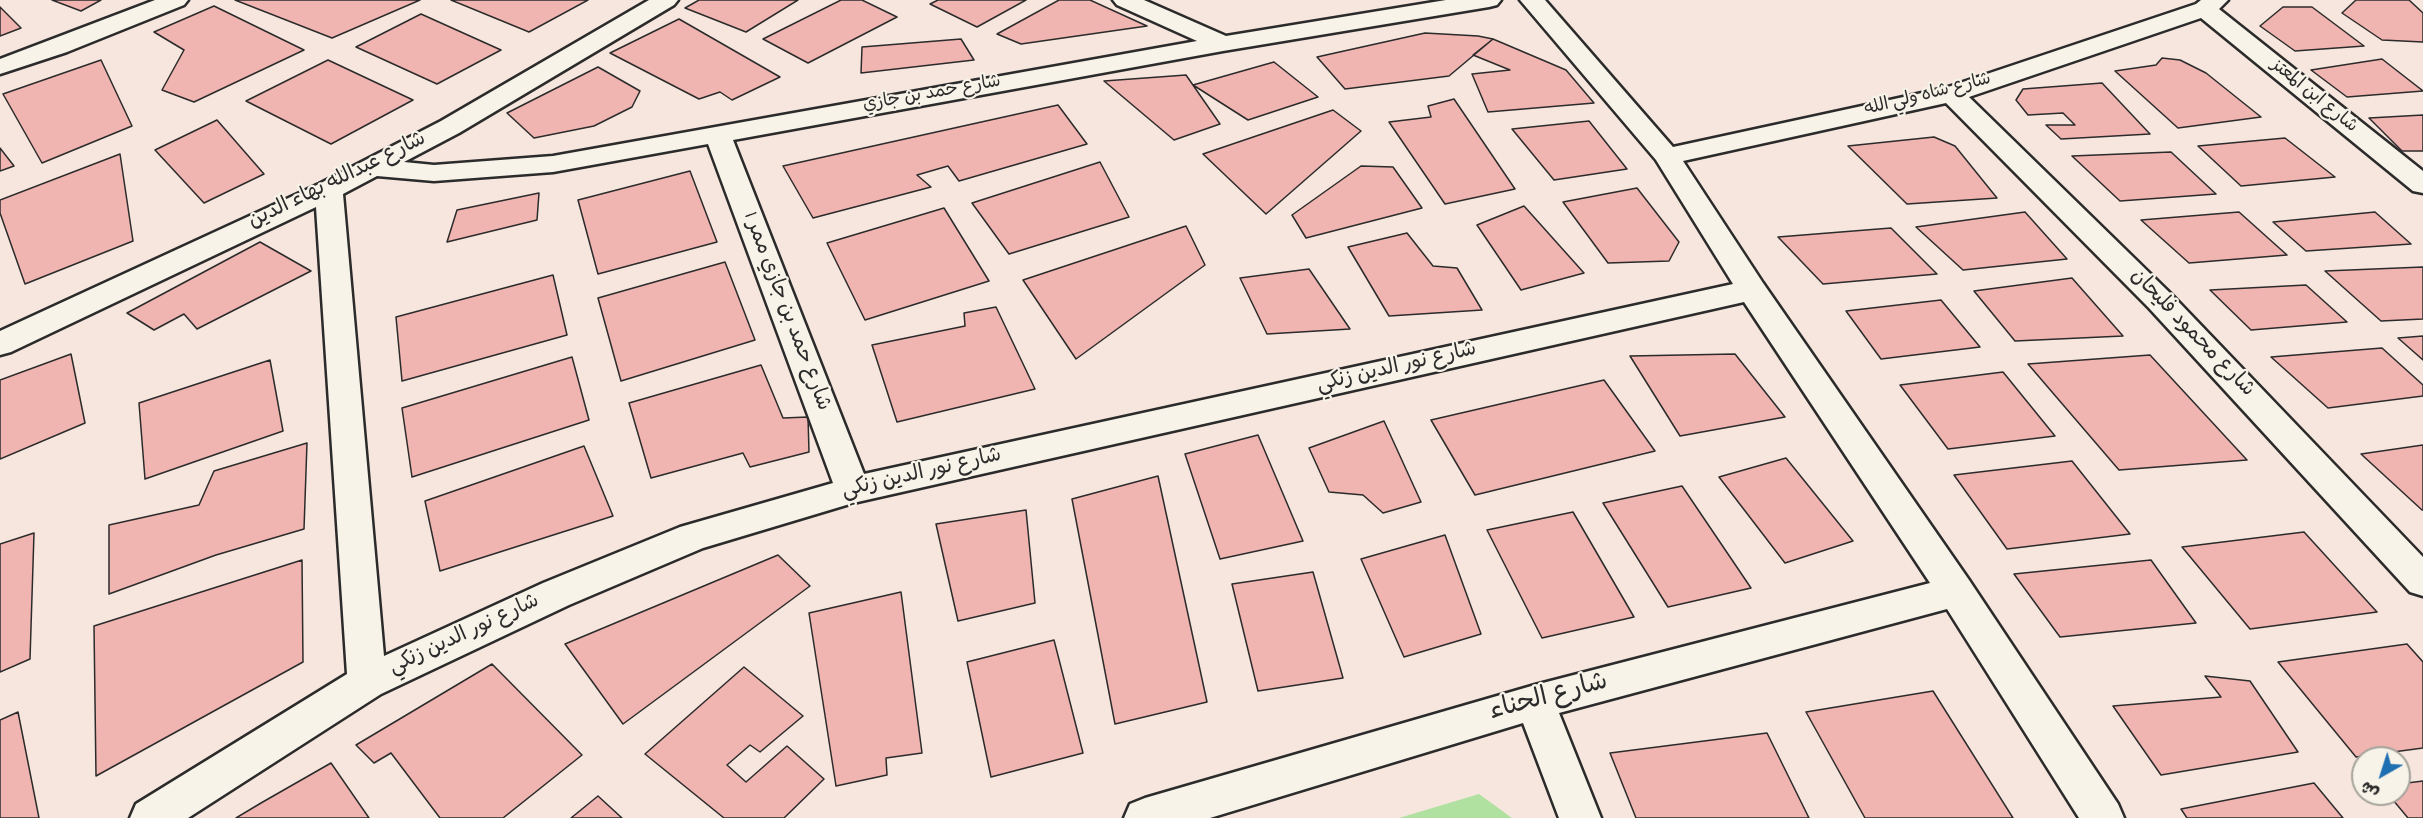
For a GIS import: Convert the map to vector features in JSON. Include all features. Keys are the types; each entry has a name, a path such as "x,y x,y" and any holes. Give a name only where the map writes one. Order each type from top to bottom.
{"street":[{"path":"0,67 58,47 176,0"},
{"name":"شارع عبدالله بهاء الدين","path":"0,344 329,190 450,127 666,0"},
{"path":"1125,0 1223,44"},
{"name":"شارع حمد بن جازي","path":"373,167 434,173 552,164 1223,44 1489,0"},
{"path":"1532,0 1667,156 1752,290 1956,591 2103,818"},
{"name":"شارع شاه ولي الله","path":"1667,156 1952,94 2210,4"},
{"name":"شارع ابن المعتز","path":"2210,4 2423,185"},
{"name":"شارع محمود فليحان","path":"1952,94 2160,301 2423,581"},
{"name":"شارع حمد بن جازي ممر 1","path":"717,134 853,490"},
{"path":"329,190 367,682"},
{"name":"شارع نور الدين زنكي","path":"151,818 367,682 556,594 693,537 853,490 1752,290"},
{"name":"شارع الحناء","path":"1144,818 1535,702 1956,591"},
{"path":"1535,702 1580,818"}],"green space":[{"path":"1479,794 1512,818 1399,818"}],"building":[{"path":"52,0 101,0 81,11"},
{"path":"235,0 420,0 332,38"},
{"path":"451,0 588,0 529,32"},
{"path":"699,0 798,0 746,32 685,8"},
{"path":"841,0 862,0 897,17 808,63 763,39"},
{"path":"938,0 1026,0 977,27 930,4"},
{"path":"1059,0 1090,0 1147,26 1021,44 997,34"},
{"path":"2356,0 2409,0 2423,13 2423,42 2382,40 2342,13"},
{"path":"214,6 304,50 194,102 162,90 184,50 154,32"},
{"path":"0,7 21,28 0,36"},
{"path":"2283,7 2312,7 2364,46 2295,51 2260,26"},
{"path":"421,14 501,50 437,84 356,47"},
{"path":"679,19 780,77 732,100 720,92 699,99 610,53"},
{"path":"1425,33 1493,39 1449,76 1345,89 1317,57"},
{"path":"961,39 974,60 861,73 862,47"},
{"path":"1493,39 1566,70 1594,103 1488,112 1472,74 1510,70 1473,55"},
{"path":"2162,58 2180,60 2206,73 2261,117 2178,128 2115,71 2156,65"},
{"path":"2382,59 2423,91 2347,97 2311,70"},
{"path":"101,60 132,126 42,163 3,94"},
{"path":"328,60 413,100 331,144 246,101"},
{"path":"1274,62 1318,97 1248,120 1193,85"},
{"path":"598,67 640,91 632,107 594,126 534,138 507,113"},
{"path":"1186,75 1220,124 1174,140 1104,81"},
{"path":"2102,83 2150,134 2061,139 2046,125 2075,125 2063,113 2028,115 2016,100 2023,89"},
{"path":"1454,99 1515,189 1445,204 1389,122 1431,117 1428,106"},
{"path":"1058,105 1087,144 959,181 948,166 917,175 931,187 813,218 783,166"},
{"path":"1333,110 1361,131 1266,214 1203,154"},
{"path":"2423,115 2423,151 2402,151 2369,118"},
{"path":"217,120 264,174 204,203 155,150"},
{"path":"1589,121 1627,169 1554,180 1512,129"},
{"path":"1934,137 1955,146 1997,198 1907,204 1848,146"},
{"path":"2285,138 2335,177 2241,186 2198,146"},
{"path":"0,148 14,166 0,171"},
{"path":"2171,152 2216,194 2120,201 2072,156"},
{"path":"120,154 133,241 25,284 0,213 0,200"},
{"path":"1100,162 1129,217 1009,254 972,203"},
{"path":"1361,166 1393,167 1422,208 1306,238 1292,215"},
{"path":"690,171 717,242 598,274 578,200"},
{"path":"1637,188 1679,242 1669,261 1608,263 1563,202"},
{"path":"539,193 537,220 447,242 457,210"},
{"path":"1524,206 1584,273 1521,290 1477,225"},
{"path":"944,208 989,281 865,320 827,243"},
{"path":"2025,212 2067,259 1963,270 1916,227"},
{"path":"2239,212 2287,255 2189,263 2141,220"},
{"path":"2375,212 2411,244 2306,251 2273,222"},
{"path":"1186,226 1205,265 1076,359 1023,280"},
{"path":"1891,228 1937,274 1823,284 1778,237"},
{"path":"1407,233 1433,266 1457,268 1482,310 1389,316 1348,247"},
{"path":"260,242 311,271 197,329 184,314 154,330 127,313"},
{"path":"725,262 755,340 621,381 598,298"},
{"path":"2423,267 2423,319 2381,321 2325,271"},
{"path":"1309,269 1350,329 1267,334 1240,278"},
{"path":"553,275 567,335 402,381 396,317"},
{"path":"2072,278 2123,336 2015,341 1974,291"},
{"path":"2306,285 2347,322 2251,330 2210,290"},
{"path":"1941,300 1980,347 1881,359 1846,311"},
{"path":"996,307 1035,389 897,422 872,345 965,326 964,313"},
{"path":"2423,336 2423,360 2398,338"},
{"path":"2382,348 2423,385 2423,396 2328,408 2271,357"},
{"path":"71,354 85,423 0,459 0,380"},
{"path":"1735,354 1785,417 1680,436 1630,356"},
{"path":"2150,355 2247,460 2119,470 2028,364"},
{"path":"572,357 589,420 412,477 402,408"},
{"path":"270,360 283,431 145,479 139,403"},
{"path":"761,365 783,418 808,417 809,452 750,467 743,453 651,478 629,403"},
{"path":"2003,372 2055,436 1948,449 1900,385"},
{"path":"1604,380 1655,451 1475,495 1431,420"},
{"path":"1384,421 1421,502 1383,513 1363,495 1329,492 1309,448"},
{"path":"1258,435 1303,541 1220,559 1185,454"},
{"path":"307,443 304,529 216,555 109,594 109,525 199,505 214,471"},
{"path":"2423,445 2423,510 2422,510 2361,454"},
{"path":"584,446 613,516 440,571 425,501"},
{"path":"1786,458 1853,541 1785,563 1719,477"},
{"path":"2072,461 2130,534 2007,549 1954,475"},
{"path":"1158,476 1207,702 1115,724 1072,499"},
{"path":"1682,486 1751,588 1668,607 1603,503"},
{"path":"1026,510 1035,603 958,621 936,524"},
{"path":"1573,512 1634,617 1542,638 1487,530"},
{"path":"2304,532 2377,612 2250,629 2182,547"},
{"path":"34,533 30,659 0,672 0,544"},
{"path":"1445,535 1481,634 1404,657 1361,559"},
{"path":"778,555 810,586 623,724 565,644"},
{"path":"302,560 303,662 96,776 94,626"},
{"path":"2151,560 2196,623 2060,637 2014,574"},
{"path":"1313,572 1343,678 1258,691 1232,584"},
{"path":"901,592 922,753 886,758 887,775 836,786 809,613"},
{"path":"1054,640 1083,753 991,777 967,662"},
{"path":"2407,644 2423,662 2423,748 2411,750 2411,746 2351,746 2351,751 2278,662"},
{"path":"492,664 582,755 503,818 440,818 391,753 374,763 356,745"},
{"path":"744,667 803,716 760,752 750,745 727,765 746,782 787,746 824,779 784,818 724,818 645,754"},
{"path":"2205,676 2250,681 2298,752 2161,775 2113,706 2221,697"},
{"path":"1933,691 2013,818 1865,818 1806,712"},
{"path":"18,712 39,818 0,818 0,720"},
{"path":"1767,733 1809,818 1636,818 1610,753"},
{"path":"331,763 369,818 236,818 261,803"},
{"path":"2423,781 2423,818 2408,818 2398,806 2411,806 2411,782"},
{"path":"2314,783 2343,818 2187,818 2181,809"},
{"path":"598,796 622,818 571,818"}]}
